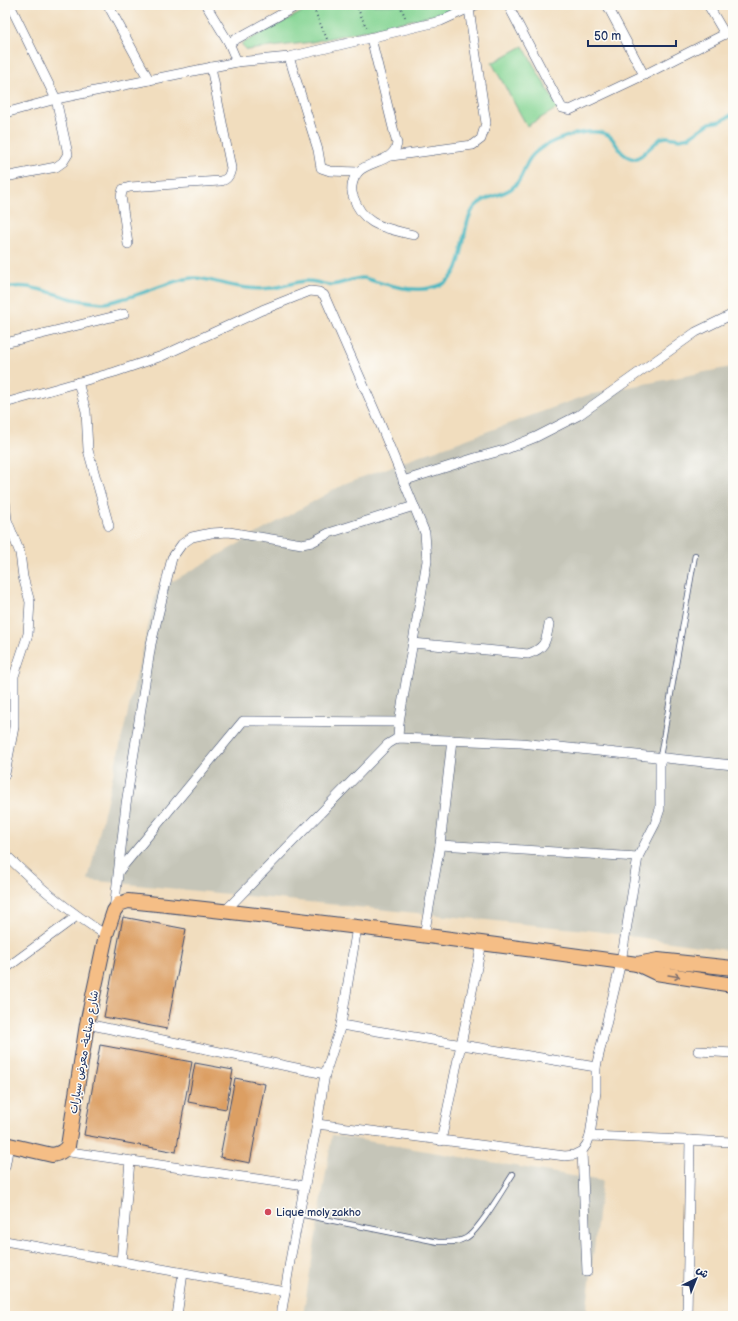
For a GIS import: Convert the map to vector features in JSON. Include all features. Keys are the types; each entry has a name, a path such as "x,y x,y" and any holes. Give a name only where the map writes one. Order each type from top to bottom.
{"main road":[{"path":"114,911 119,904 128,901 357,927 637,964 658,960 733,968"},
{"name":"شارع صناعة- معرض سيارات","path":"63,1151 68,1146 70,1140 87,1024 106,934 114,911"},
{"path":"637,964 656,973 733,985"},
{"path":"7,1144 52,1155 63,1151"}],"street":[{"path":"108,5 149,80"},
{"path":"206,5 229,42 237,62"},
{"path":"229,42 298,5"},
{"path":"508,5 562,108 570,110 729,32 708,5"},
{"path":"607,5 644,75"},
{"path":"5,113 56,99 211,67 237,62 290,57 441,21 471,6 486,123 480,139 473,145 390,156 367,165 358,172 353,180 351,191 356,206 367,220 380,226 414,235"},
{"path":"5,177 56,168 63,162 68,154 56,99 9,10"},
{"path":"371,38 397,144 396,151 390,156"},
{"path":"290,57 318,150 321,168 330,171 358,172"},
{"path":"128,244 121,196 123,190 130,187 224,180 230,174 231,168 211,67"},
{"path":"5,403 162,356 262,310 310,291 319,292 324,295 377,416 425,533 427,561 399,722 398,738"},
{"path":"5,343 124,314"},
{"path":"403,481 504,450 554,428 579,415 696,332 733,314"},
{"path":"78,382 86,411 88,450 109,526"},
{"path":"5,501 7,520 20,553 23,577 30,602 28,634 10,676 14,727 5,774"},
{"path":"114,911 126,804 151,644 172,558 182,544 192,537 211,533 229,532 302,544 312,542 329,533 414,506"},
{"path":"413,644 528,654 538,651 544,645 549,624"},
{"path":"119,871 243,721 399,722"},
{"path":"225,911 388,744 398,738 521,743 733,765"},
{"path":"424,936 440,844 452,740"},
{"path":"316,1124 565,1156 574,1155 582,1151 590,1136 596,1098 596,1066 621,962 638,857 660,808 660,757"},
{"path":"440,844 638,857"},
{"path":"5,853 29,878 77,916 106,934"},
{"path":"5,969 77,916"},
{"path":"281,1316 324,1074 341,1025 357,927"},
{"path":"441,1141 482,943"},
{"path":"87,1024 324,1074"},
{"path":"341,1025 596,1066"},
{"path":"698,1051 733,1053"},
{"path":"590,1136 733,1142"},
{"path":"687,1316 690,1140"},
{"path":"5,1167 7,1144"},
{"path":"63,1151 305,1186"},
{"path":"582,1151 587,1272"},
{"path":"121,1262 130,1161"},
{"path":"5,1241 285,1291"},
{"path":"177,1316 183,1273"}],"lane":[{"path":"660,757 695,555"},
{"path":"299,1214 438,1242 455,1241 466,1238 475,1230 513,1174"}],"path":[{"path":"312,5 327,39 328,48"},
{"path":"356,5 371,38"},
{"path":"400,5 410,29"}],"shaded area":[{"path":"733,365 733,951 595,931 88,880 157,590 346,483 588,395 731,367"},
{"path":"332,1135 602,1181 586,1316 303,1316"}],"green space":[{"path":"315,5 455,5 457,10 312,42 247,50 241,44"},
{"path":"523,46 558,108 527,126 492,63"}],"building":[{"path":"123,917 186,929 167,1029 104,1017"},
{"path":"100,1045 192,1062 176,1152 84,1135"},
{"path":"195,1063 233,1070 226,1109 188,1102"},
{"path":"235,1078 265,1084 250,1163 220,1157"}],"waterway":[{"path":"5,288 21,286 28,287 89,302 103,303 130,297 174,282 192,278 233,286 266,289 308,281 334,285 363,278 392,286 415,289 430,288 448,281 454,273 462,252 469,217 474,208 482,201 512,188 520,178 529,160 542,147 574,135 595,132 603,133 612,138 624,154 635,159 642,155 661,138 667,137 680,139 689,137 710,123 721,121 733,114"}],"place":[{"name":"Lique moly zakho","path":"268,1212"}]}
